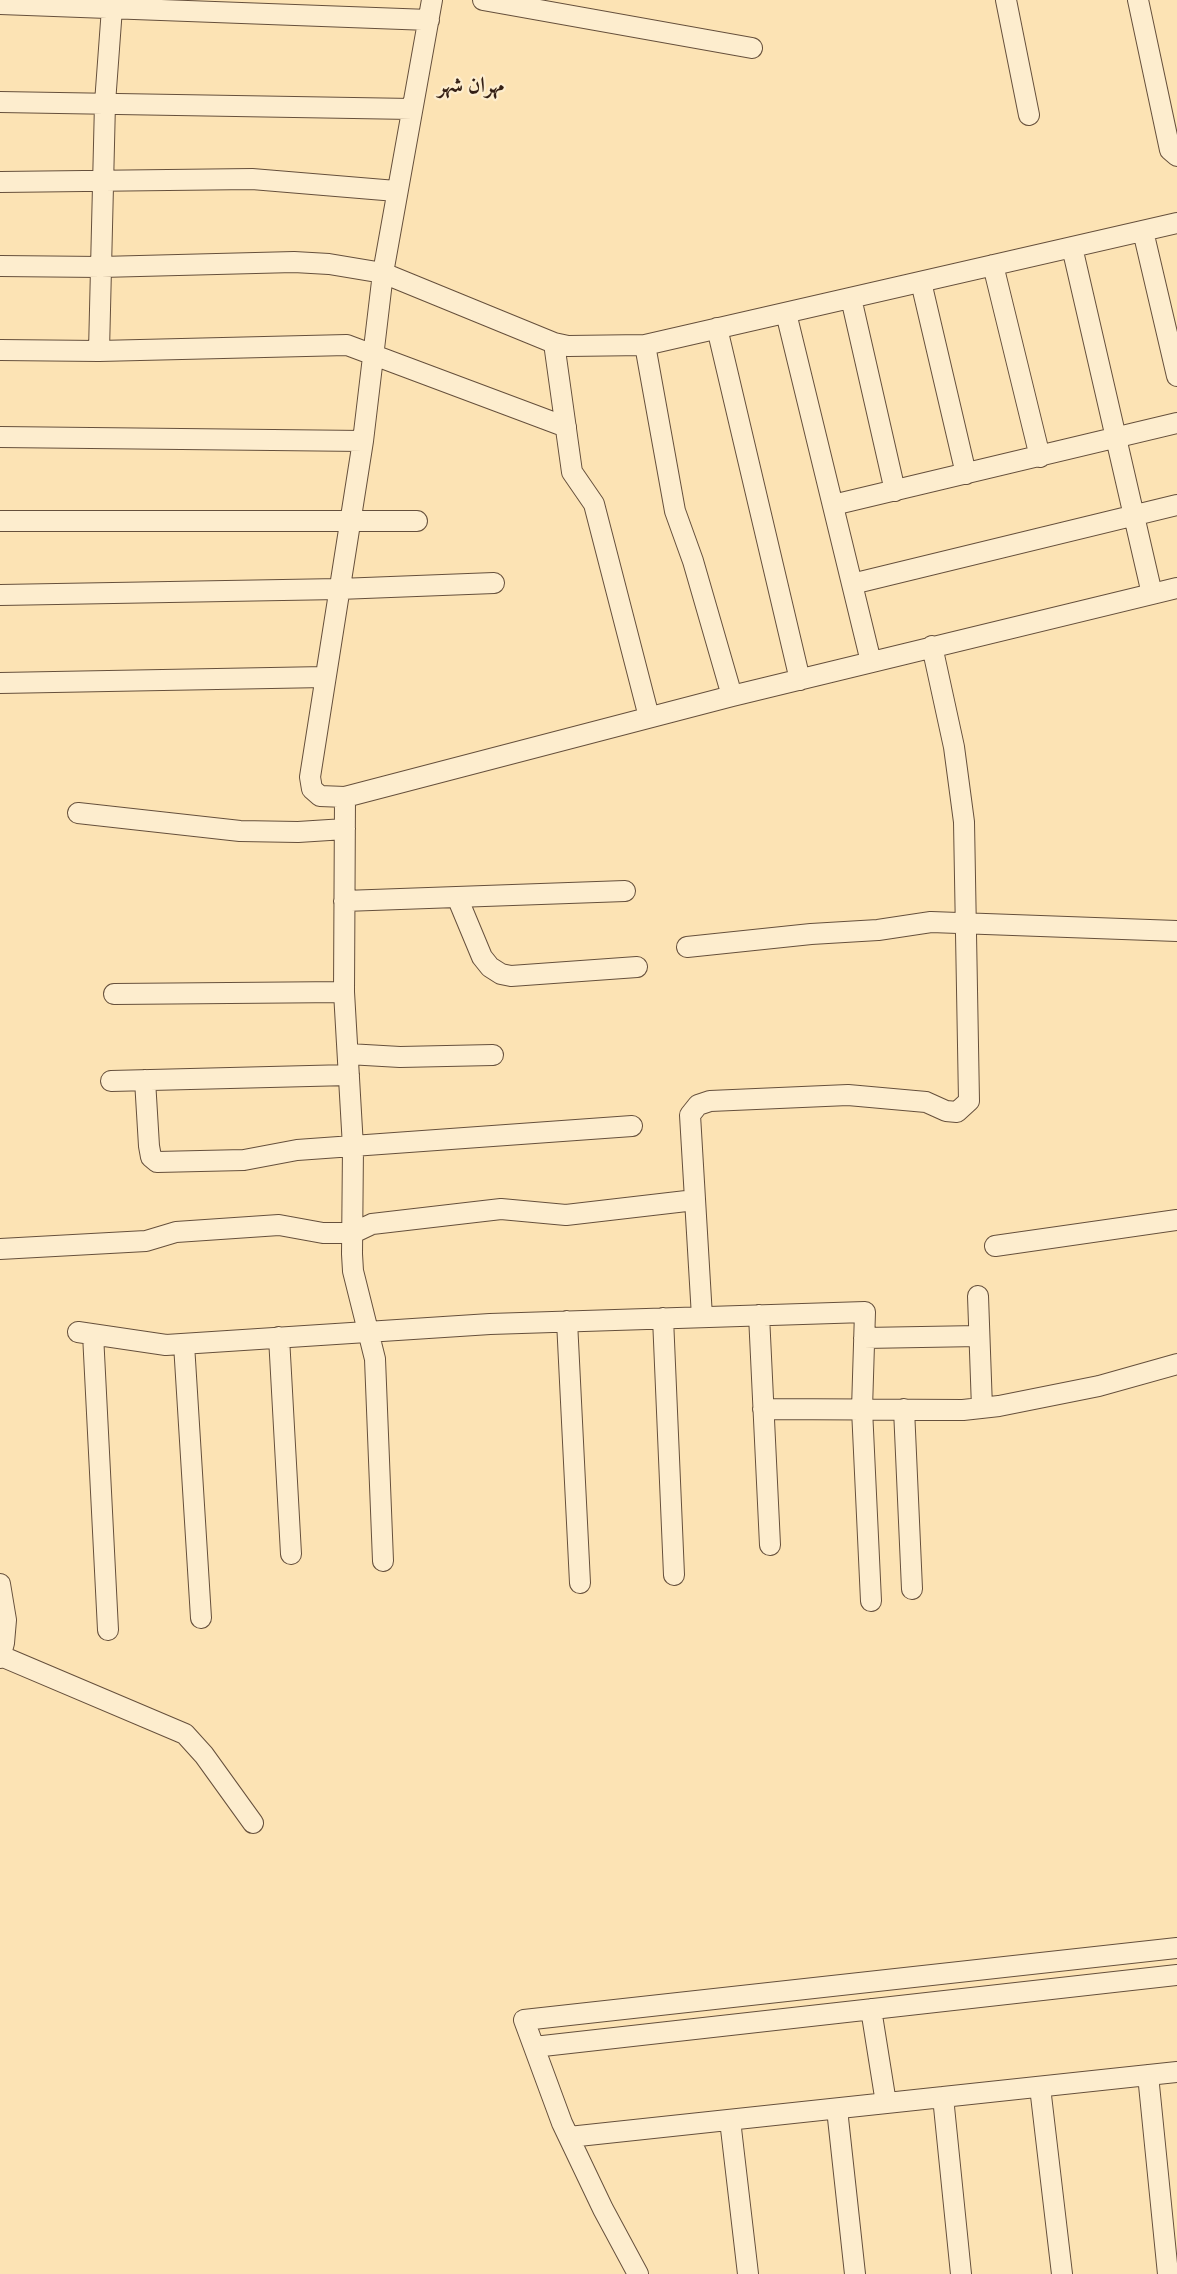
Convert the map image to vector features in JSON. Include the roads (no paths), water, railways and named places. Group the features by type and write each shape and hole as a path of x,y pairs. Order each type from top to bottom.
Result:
{"street":[{"path":"432,0 396,191 383,273 363,441 310,777 312,789 320,796 345,796 732,696 1177,588"},
{"path":"483,0 752,48"},
{"path":"1006,0 1029,115"},
{"path":"1138,0 1170,150 1177,156"},
{"path":"0,4 429,20"},
{"path":"99,351 105,103 112,8"},
{"path":"0,102 412,109"},
{"path":"0,182 104,183 252,179 396,191"},
{"path":"0,266 101,267 294,262 329,264 383,273 554,343 568,346 645,345 1177,223"},
{"path":"1143,231 1177,376"},
{"path":"1072,247 1152,594"},
{"path":"993,265 1040,457"},
{"path":"921,282 966,474"},
{"path":"851,298 895,491"},
{"path":"786,313 871,662"},
{"path":"716,328 800,680"},
{"path":"554,343 572,472 594,504 650,717"},
{"path":"0,350 99,351 347,345 566,427"},
{"path":"645,345 675,511 693,561 732,696"},
{"path":"833,506 1177,423"},
{"path":"0,437 363,441"},
{"path":"852,584 1177,505"},
{"path":"0,521 417,521"},
{"path":"0,595 339,589 494,583"},
{"path":"702,1317 690,1115 698,1104 710,1101 848,1095 926,1102 957,1112 965,1107 969,1101 964,822 954,747 932,646"},
{"path":"0,683 326,678"},
{"path":"345,796 344,992 353,1147 353,1272 375,1359 383,1561"},
{"path":"78,813 240,830 298,832 345,829"},
{"path":"344,901 626,891"},
{"path":"457,897 482,957 490,967 501,974 511,976 637,967"},
{"path":"687,947 811,934 878,930 930,922 1177,931"},
{"path":"114,994 344,992"},
{"path":"348,1054 400,1057 493,1055"},
{"path":"111,1081 349,1075"},
{"path":"145,1080 149,1146 151,1157 157,1162 244,1160 297,1150 632,1126"},
{"path":"0,1249 146,1241 176,1232 279,1225 323,1234 353,1233 372,1224 501,1209 566,1215 695,1200"},
{"path":"995,1246 1177,1220"},
{"path":"978,1296 982,1408"},
{"path":"108,1630 85,1333 166,1345 568,1321 865,1312 862,1409 872,1601"},
{"path":"759,1315 770,1545"},
{"path":"663,1318 674,1575"},
{"path":"568,1321 580,1583"},
{"path":"864,1338 979,1336"},
{"path":"279,1338 291,1554"},
{"path":"184,1344 201,1618"},
{"path":"763,1409 982,1408 1099,1386 1177,1364"},
{"path":"904,1409 912,1589"},
{"path":"0,1584 6,1620 0,1657 185,1734 204,1755 253,1823"},
{"path":"638,2274 603,2209 569,2137 524,2020 1177,1948"},
{"path":"1118,1955 1122,1981"},
{"path":"534,2047 1177,1975"},
{"path":"841,1985 846,2012"},
{"path":"871,2009 886,2103"},
{"path":"569,2137 1177,2072"},
{"path":"1148,2075 1168,2274"},
{"path":"1040,2087 1062,2274"},
{"path":"943,2097 961,2274"},
{"path":"837,2108 855,2274"},
{"path":"730,2120 748,2274"}],"district":[{"name":"مہران شہر","path":"471,87"}]}
